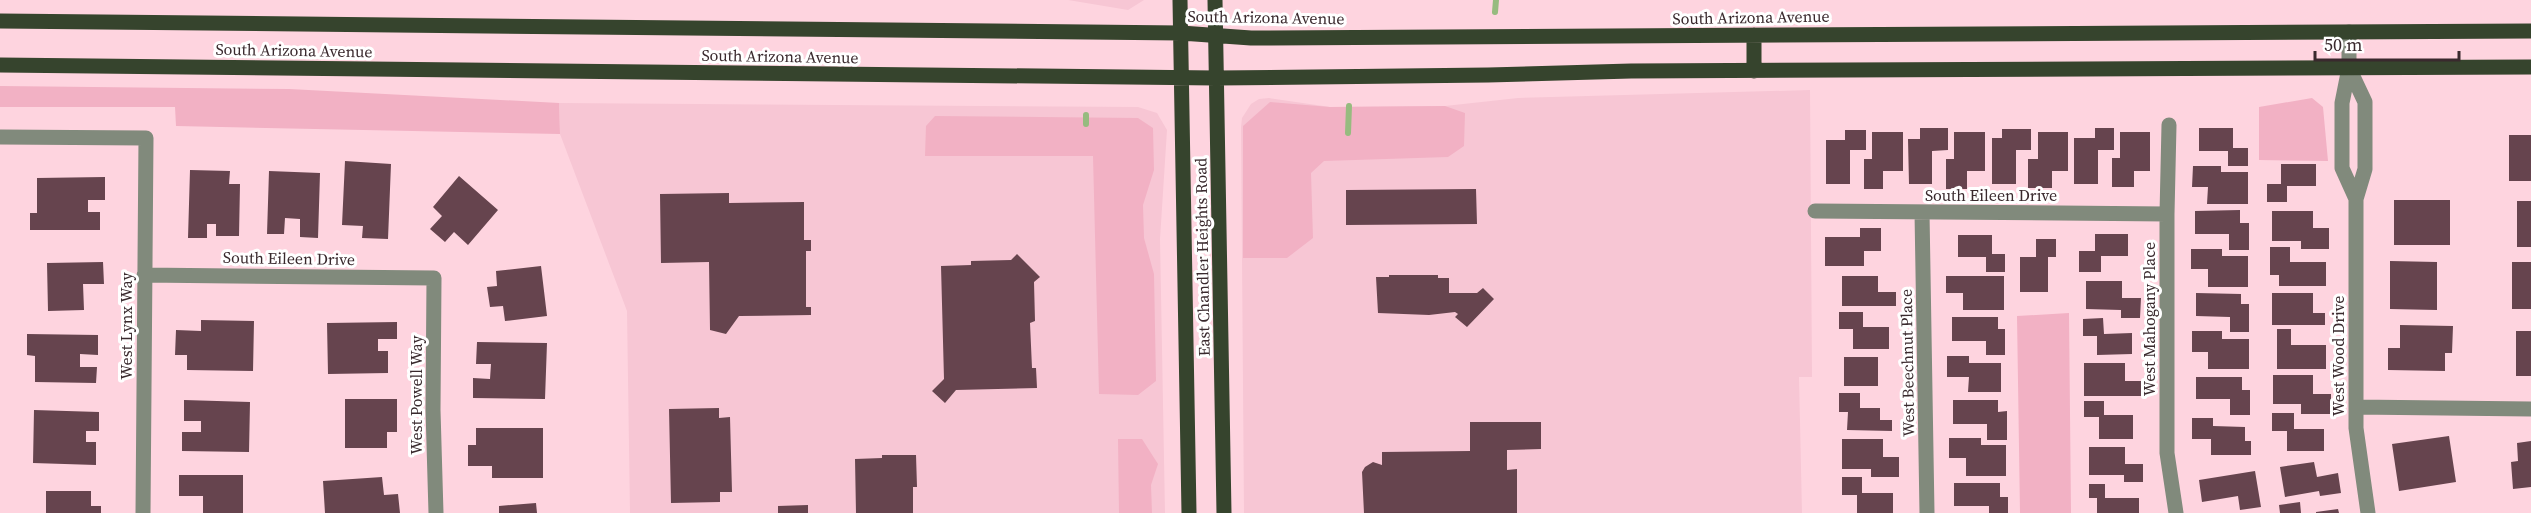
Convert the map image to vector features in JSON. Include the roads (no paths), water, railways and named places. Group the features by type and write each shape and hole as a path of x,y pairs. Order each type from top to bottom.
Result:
{"main road":[{"name":"East Chandler Heights Road","path":"1180,0 1189,513"},
{"name":"East Chandler Heights Road","path":"1215,0 1224,513"},
{"name":"South Arizona Avenue","path":"0,21 1181,33 1215,37 2531,31"},
{"path":"1754,35 1754,71"},
{"name":"South Arizona Avenue","path":"0,65 1216,78 1754,71 2531,67"}],"street":[{"name":"West Wood Drive","path":"2349,32 2349,68 2342,103 2342,168 2356,199"},
{"name":"West Wood Drive","path":"2349,68 2365,102 2365,169 2356,199 2356,407 2358,450 2368,513"},
{"name":"West Mahogany Place","path":"2169,125 2167,453 2176,513"},
{"name":"West Lynx Way","path":"0,137 146,138 143,513"},
{"name":"South Eileen Drive","path":"1815,212 2167,214"},
{"name":"West Beechnut Place","path":"1922,212 1927,513"},
{"name":"South Eileen Drive","path":"144,275 434,278"},
{"name":"West Powell Way","path":"434,278 433,410 436,513"},
{"path":"2356,407 2531,409"}],"waterway":[{"path":"1495,12 1496,0"},
{"path":"1348,133 1349,106"},
{"path":"1086,115 1086,124"}]}
